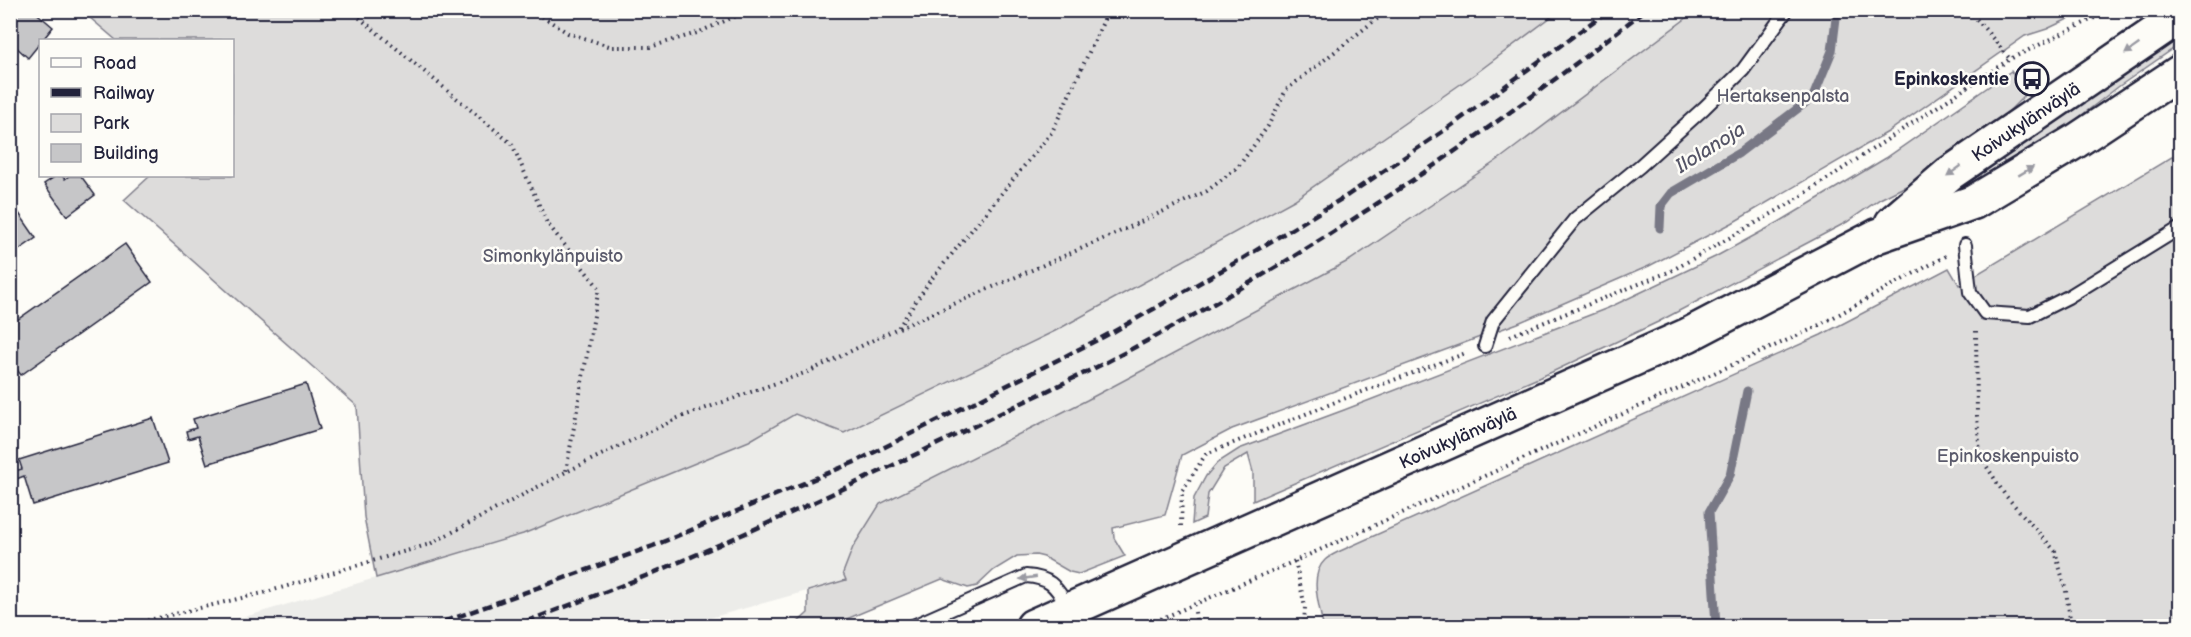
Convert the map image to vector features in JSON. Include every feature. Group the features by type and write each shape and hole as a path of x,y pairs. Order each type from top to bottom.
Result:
{"main road":[{"name":"Koivukylänväylä","path":"1877,236 1949,174 2181,16"},
{"name":"Koivukylänväylä","path":"1032,627 1688,334 1877,236 1974,202 2076,141 2181,72"}],"lane":[{"path":"1485,346 1493,321 1575,219 1640,166 1743,70 1787,10"},
{"path":"1965,245 1970,292 1985,313 2030,316 2068,297 2181,228"},
{"path":"913,627 1026,576 1041,577 1055,586 1070,610"}],"path":[{"path":"350,10 512,144 547,223 599,288 566,472"},
{"path":"532,10 568,33 612,46 650,47 697,33 750,10"},
{"path":"898,328 929,282 1052,132 1104,20 1105,10"},
{"path":"124,627 267,592 430,544 566,472 678,418 810,371 898,328 1207,191 1238,167 1268,126 1286,90 1391,10"},
{"path":"1970,10 2010,59"},
{"path":"1180,532 1182,491 1206,454 1671,271 1789,204 2010,59 2111,10"},
{"path":"1144,627 1810,330 1965,245"},
{"path":"1974,298 1980,456 2005,495 2055,551 2066,591 2071,627"},
{"path":"1295,561 1305,607 1304,627"},
{"path":"1195,612 1197,627"}],"shaded area":[{"path":"1467,11 1755,11 897,566 681,626 196,626 248,616 523,534 749,441"}],"green space":[{"name":"Simonkylänpuisto","path":"82,11 1559,11 1475,74 1294,200 1055,331 844,433 795,414 749,441 523,534 376,578 364,517 357,406 124,200 149,177 234,177 234,39 115,39"},
{"name":"Hertaksenpalsta","path":"1696,11 2085,11 2047,29 2025,36 1888,132 1732,223 1649,266 1518,323 1232,429 1182,455 1165,515 1113,528 1114,538 1125,556 1079,574 1070,572 1044,557 1017,556 994,570 977,586 968,588 942,579 830,626 797,626 797,623 808,613 808,591 846,580 843,573 853,547 880,504 1087,400 1350,260 1502,157"},
{"path":"2180,33 2180,44 2118,87 2042,146 2008,167 2002,159"},
{"path":"2011,71 2026,94 1984,136 1920,179 1880,199 1847,222 1658,322 1552,372 1253,501 1253,472 1248,454 1224,468 1208,494 1205,518 1192,524 1194,498 1206,476 1217,463 1239,449 1608,308 1715,257 1886,158"},
{"name":"Epinkoskenpuisto","path":"2180,152 2180,626 1323,626 1316,592 1317,574 1325,560 1333,555 1821,335 1949,268 1959,285"}],"building":[{"path":"10,10 33,10 53,27 43,39 39,39 39,44 28,58 14,45 10,49"},
{"path":"2033,62 2037,68 2021,78 2017,72"},
{"path":"54,177 65,179 82,177 95,195 67,216 44,184"},
{"path":"16,209 36,238 10,256 10,213"},
{"path":"125,244 152,282 21,375 10,361 10,325"},
{"path":"306,384 320,429 207,464 198,436 188,439 186,431 196,428 193,419"},
{"path":"153,418 168,463 33,505 24,476 14,480 11,472 22,469 19,460"}],"waterway":[{"name":"Ilolanoja","path":"1660,228 1661,206 1671,193 1739,153 1813,97 1832,51 1837,10"},
{"name":"Ilolanoja","path":"1716,626 1709,512 1730,475 1747,391"}],"railway":[{"path":"432,626 653,546 857,461 1113,332 1348,195 1448,128 1609,10"},
{"path":"514,626 646,576 792,512 1094,368 1193,316 1327,236 1457,150 1645,10"}],"place":[{"name":"Epinkoskentie","path":"2032,79"}]}
